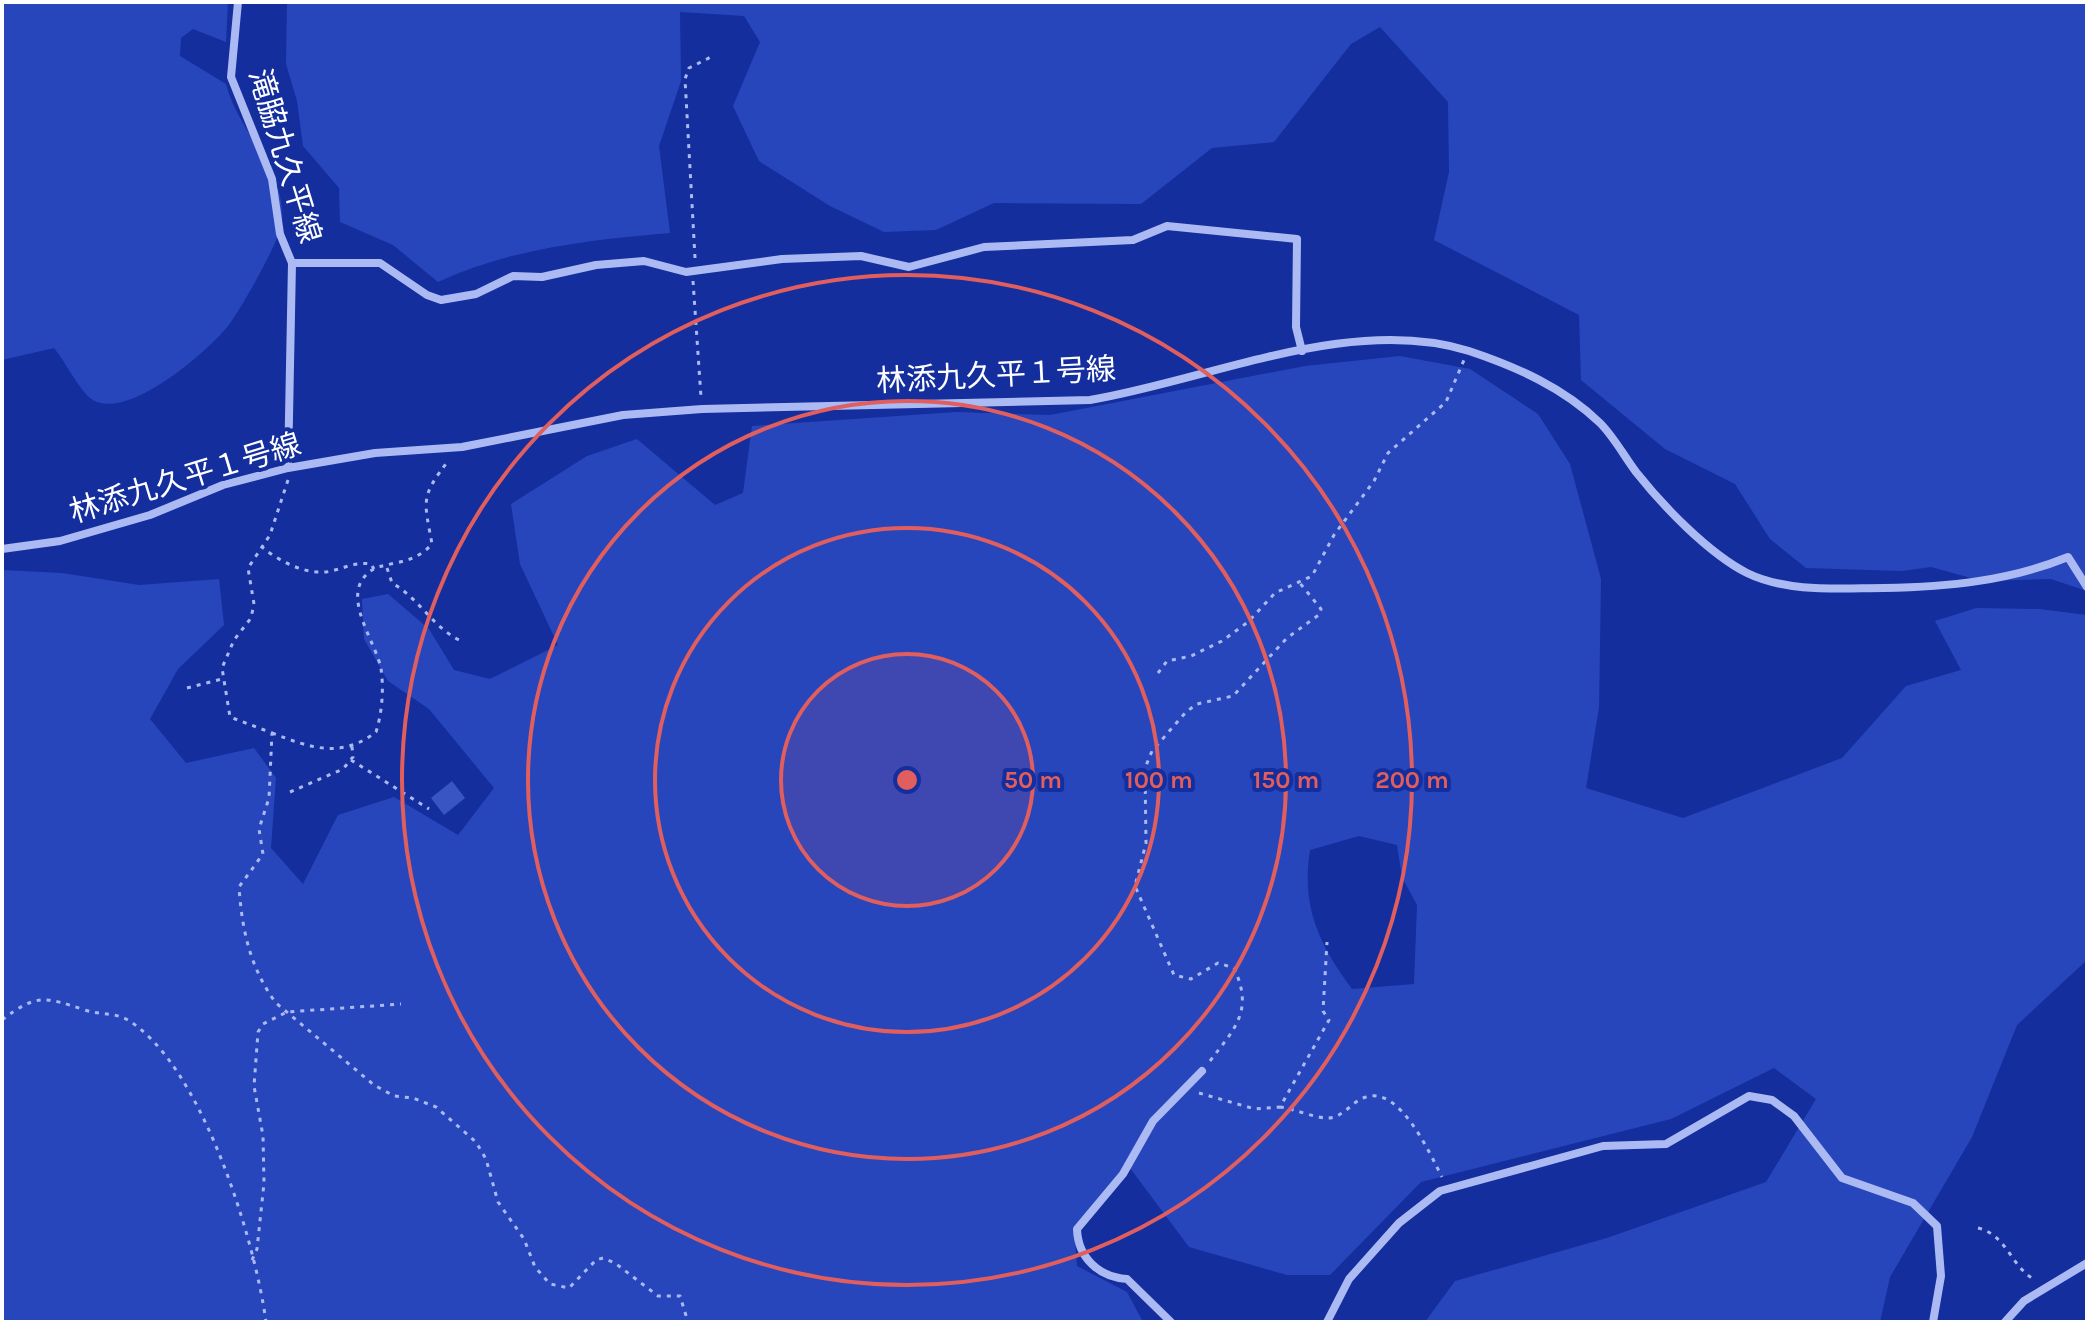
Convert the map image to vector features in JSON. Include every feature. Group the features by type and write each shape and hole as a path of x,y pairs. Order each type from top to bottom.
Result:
{"street":[{"name":"滝脇九久平線","path":"238,2 231,77 272,179 280,234 292,263 288,468"},
{"path":"292,263 380,263 427,295 441,300 476,294 513,276 542,277 596,265 644,261 686,272 782,259 861,256 909,267 984,247 1133,240 1167,226 1297,239 1296,327 1302,351"},
{"name":"林添九久平１号線","path":"2,549 60,541 150,515 223,485 288,468 375,453 455,447 623,415 702,409 1090,400 1138,392 1302,351 1385,337 1468,351 1542,380 1578,403 1603,426 1665,507 1739,568 1758,577 1811,587 1925,587 1997,578 2068,557 2087,587"},
{"path":"1171,1322 1127,1279 1113,1278 1092,1265 1078,1243 1077,1229 1123,1174 1153,1121 1202,1071"},
{"path":"1327,1322 1349,1279 1399,1223 1448,1187 1603,1146 1666,1144 1739,1098 1761,1096 1794,1116 1842,1178 1913,1203 1937,1226 1941,1276 1933,1322"},
{"path":"2005,1322 2024,1301 2087,1263"}],"path":[{"path":"702,409 693,282 696,270 685,79 689,68 715,55"},
{"path":"1158,673 1167,661 1191,656 1237,632 1275,593 1318,569 1326,548 1374,481 1388,453 1446,402 1468,351"},
{"path":"288,468 289,478 270,535 248,568 254,604 251,618 224,659 230,717 272,733 334,750 352,747 376,732 380,719 381,667 361,622 359,602 363,576 415,559 432,544 425,515 427,488 452,457 455,447"},
{"path":"261,546 298,570 325,572 364,563 371,564 374,570"},
{"path":"386,567 392,583 411,594 438,626 461,641"},
{"path":"1202,1071 1240,1023 1244,991 1234,968 1218,963 1191,979 1174,975 1135,886 1146,843 1145,768 1152,751 1186,712 1197,704 1233,696 1287,638 1320,614 1321,609 1299,582"},
{"path":"187,688 224,678"},
{"path":"272,733 269,798 259,829 263,854 239,887 241,917 249,954 263,986 287,1012 374,1085 394,1096 413,1098 436,1107 476,1142 486,1159 498,1202 524,1239 535,1267 550,1284 569,1288 596,1260 603,1258 615,1263 658,1296 680,1296 688,1322"},
{"path":"290,792 335,774 351,760 352,747"},
{"path":"351,760 429,809"},
{"path":"1280,1107 1329,1020 1323,1011 1327,942"},
{"path":"2,1020 34,999 46,997 124,1018 175,1064 199,1109 234,1198 266,1322"},
{"path":"252,1260 257,1249 264,1183 263,1136 254,1086 258,1032 263,1024 287,1012 401,1004"},
{"path":"1183,1088 1255,1109 1280,1107 1325,1119 1335,1118 1365,1097 1378,1096 1408,1116 1448,1187"},
{"path":"1978,1228 2000,1238 2026,1275 2052,1284"}],"shaded area":[{"path":"2,2 228,2 226,42 193,29 181,38 180,56 226,84 232,102 277,186 282,204 280,232 241,306 218,337 164,382 123,402 105,404 90,398 54,348 2,360"},
{"path":"287,2 2087,2 2087,591 2051,579 1982,581 1931,567 1902,571 1806,568 1770,539 1735,484 1665,449 1581,380 1579,315 1434,240 1449,172 1448,102 1380,27 1351,44 1274,142 1212,148 1141,204 994,203 936,230 884,232 830,206 759,161 733,106 760,42 744,16 680,12 681,81 659,146 670,233 523,253 438,282 393,245 340,222 339,188 303,146 297,101 286,64"},
{"path":"1400,356 1470,369 1538,414 1570,464 1601,579 1599,707 1586,788 1683,818 1842,758 1906,686 1961,670 1935,621 1976,608 2039,609 2087,615 2087,960 2017,1025 1972,1137 1890,1277 1880,1322 1425,1322 1455,1281 1607,1238 1766,1182 1816,1099 1774,1068 1671,1119 1421,1182 1330,1275 1287,1275 1189,1247 1130,1168 1074,1227 1077,1266 1127,1292 1143,1322 2,1322 2,570 62,573 139,585 219,579 224,625 178,669 150,719 186,763 254,748 276,778 271,848 303,884 338,815 394,797 458,835 494,788 429,709 388,681 364,639 362,599 388,594 429,629 454,670 490,679 558,645 520,564 511,504 587,456 637,439 715,505 743,493 752,426 956,412 1050,415 1305,366","holes":["1359,836 1397,845 1402,877 1417,905 1414,984 1352,989 1330,956 1315,924 1308,889 1310,850"]}],"building":[{"path":"452,781 465,798 444,815 431,798"}]}
